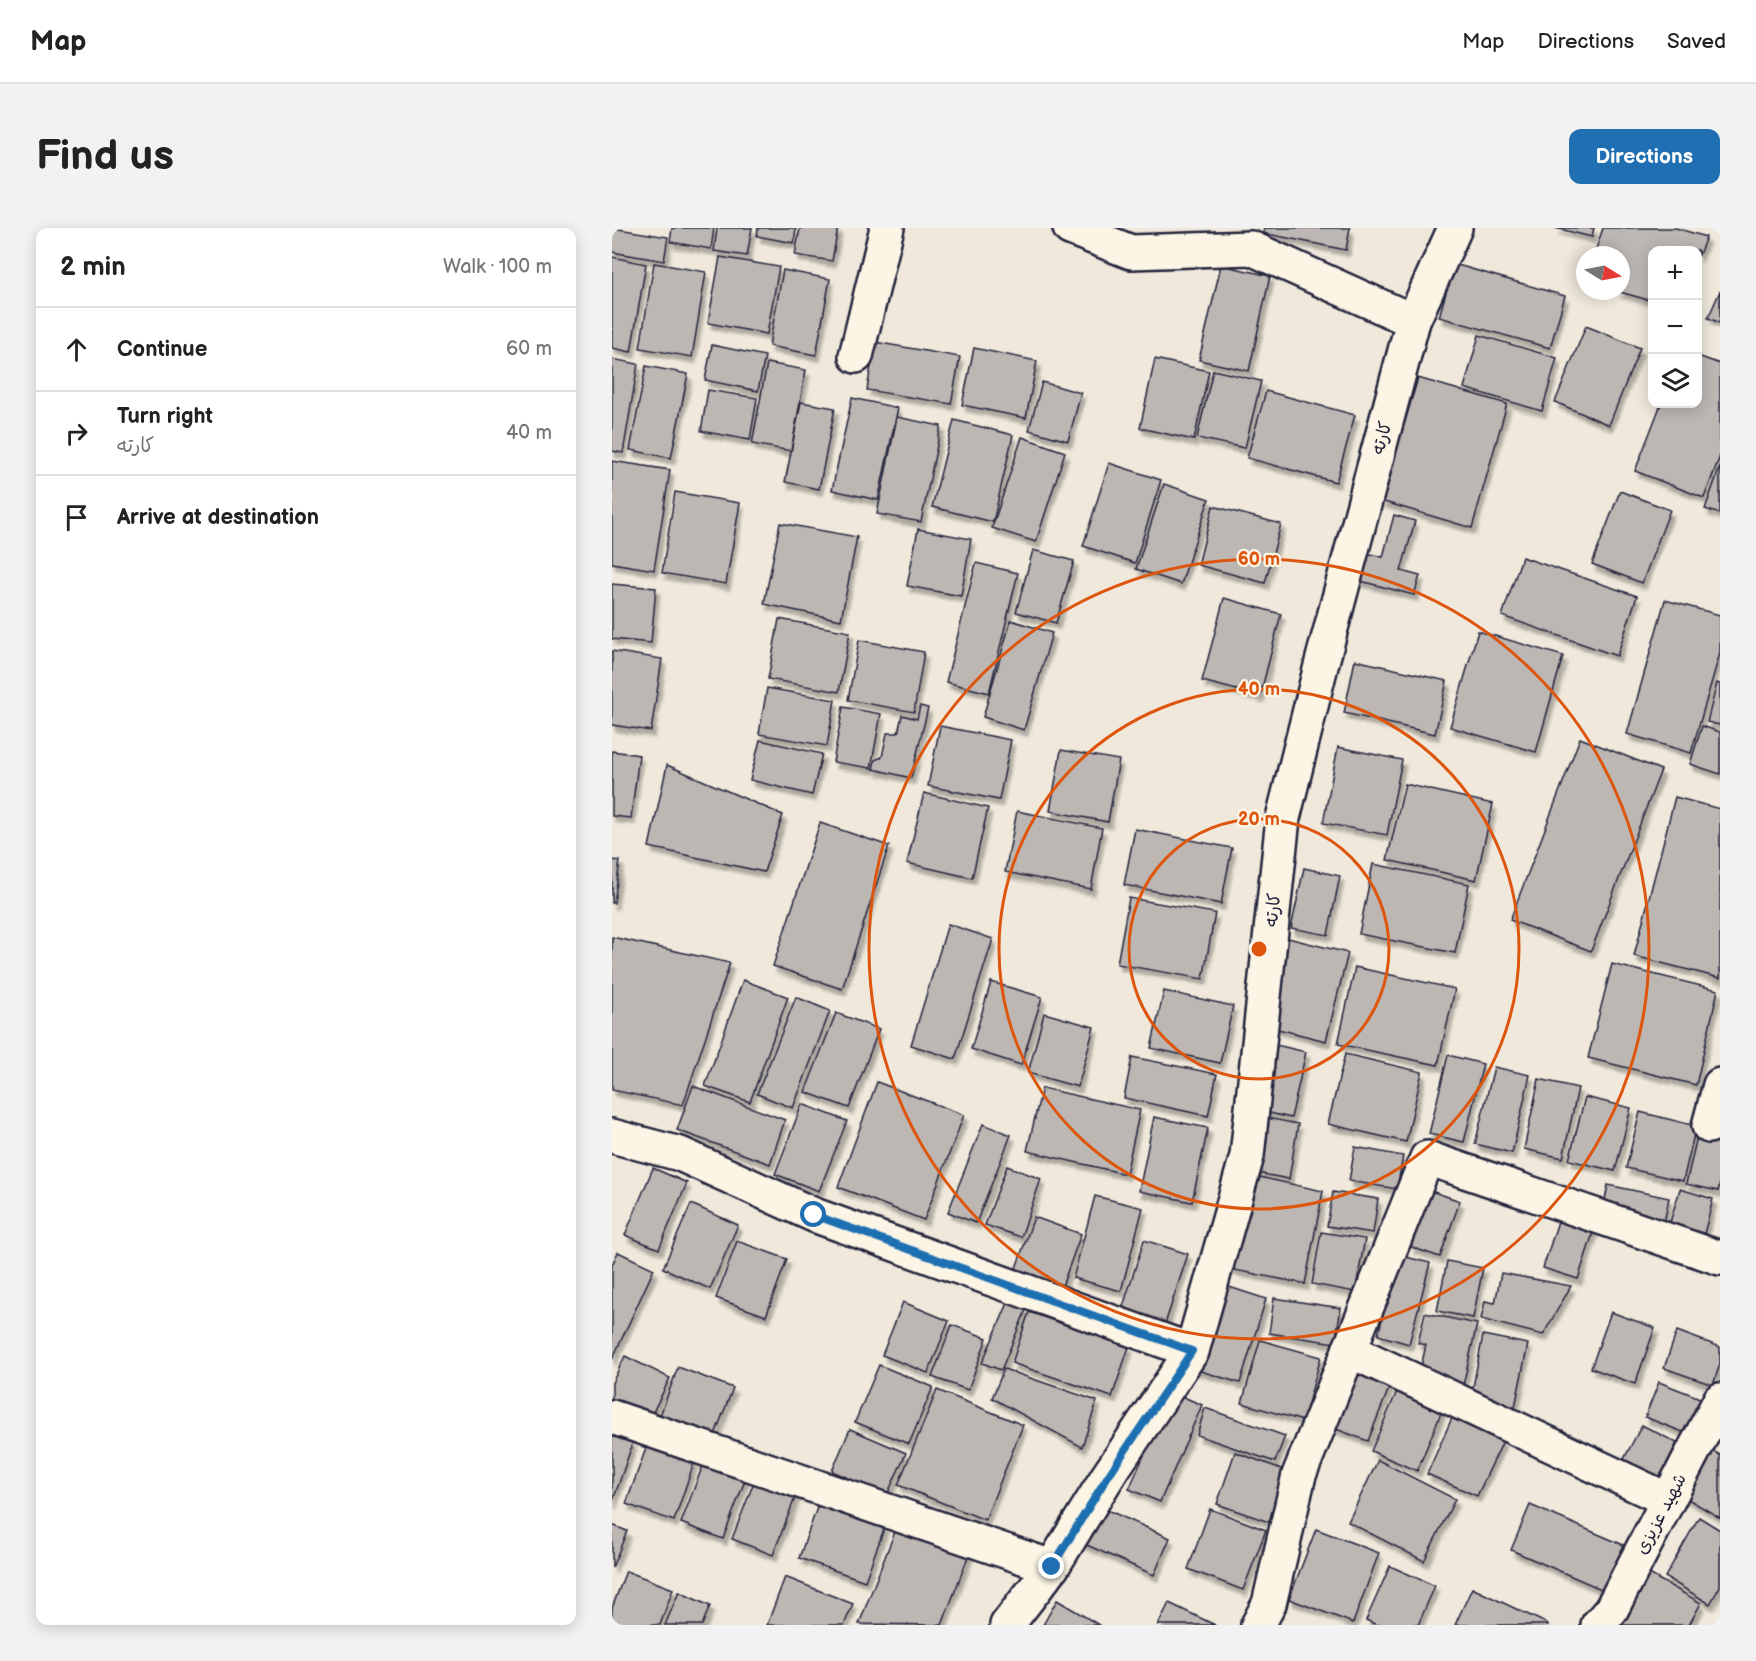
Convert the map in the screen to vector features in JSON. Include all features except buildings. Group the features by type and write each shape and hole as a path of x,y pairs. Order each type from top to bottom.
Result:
{"street":[{"path":"856,356 887,228"},
{"path":"1070,228 1131,252 1251,248 1413,321"},
{"name":"کارته","path":"1007,1625 1052,1567 1108,1476 1192,1351 1247,1156 1283,818 1413,321 1455,228"},
{"path":"1709,1126 1720,1085"},
{"path":"612,1136 680,1154 814,1215 1192,1351"},
{"path":"1258,1625 1269,1604 1299,1475 1426,1158 1720,1258"},
{"path":"1349,1350 1668,1500"},
{"name":"شهید عزیزی","path":"1598,1625 1611,1610 1720,1400"},
{"path":"612,1417 1052,1567"}],"route":[{"path":"814,1215 1192,1351 1108,1476 1052,1567"}]}
